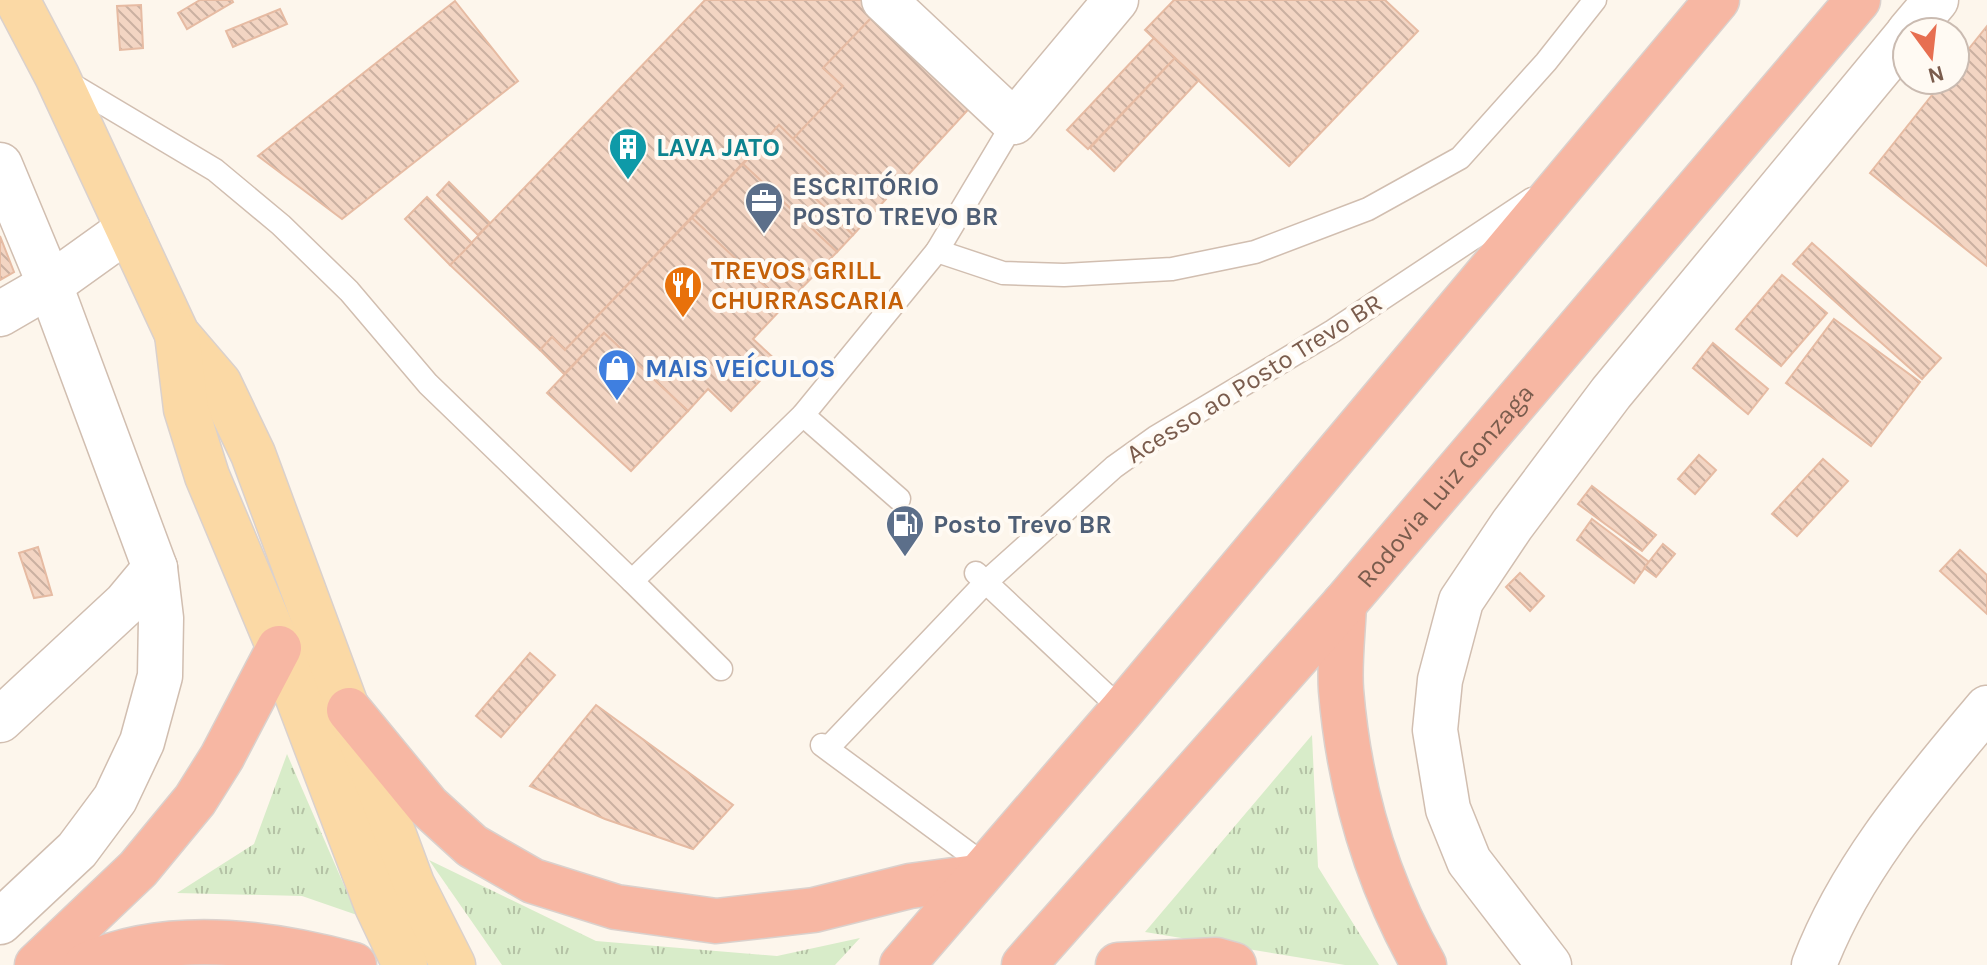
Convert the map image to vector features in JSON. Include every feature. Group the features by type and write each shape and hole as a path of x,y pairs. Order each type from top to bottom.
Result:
{"highway":[{"name":"Rodovia Luiz Gonzaga","path":"1024,965 1344,604 1858,0"},
{"path":"902,965 1122,710 1707,4"},
{"path":"1344,604 1341,687 1351,770 1370,844 1402,926 1424,965"},
{"path":"37,965 138,869 195,800 222,757 279,648"},
{"path":"349,710 428,806 472,846 533,881 616,907 716,921 814,910 981,871"},
{"path":"86,965 151,946 191,943 265,945 354,965"},
{"path":"1118,965 1216,960 1234,965"}],"main road":[{"path":"17,0 57,76 177,334 219,383 253,454 412,884 453,965"},
{"path":"177,334 186,409 207,476 279,648 377,906 405,965"}],"street":[{"path":"884,0 1014,122 1116,0"},
{"path":"1923,16 1936,0"},
{"path":"1549,965 1469,861 1448,809 1435,730 1440,680 1461,601 1512,525 1611,393 1891,55"},
{"path":"0,165 50,285 155,568 161,618 160,676 142,742 115,799 77,850 0,922"},
{"path":"0,314 50,285 128,229"},
{"path":"0,720 125,604 155,568"},
{"path":"1814,965 1827,932 1869,858 1987,708"}],"lane":[{"path":"937,251 1003,273 1064,275 1172,269 1255,252 1368,209 1460,158 1546,62 1595,0"},
{"path":"57,76 215,170 281,225 349,291 428,384 721,669"},
{"path":"632,581 803,415 937,251 1014,122"},
{"name":"Acesso ao Posto Trevo BR","path":"981,871 825,747 981,577 1114,467 1156,437 1333,331 1570,173"},
{"path":"803,415 899,499"},
{"path":"981,577 1122,710"}],"green space":[{"path":"1312,735 1318,867 1379,965 1345,965 1145,932"},
{"path":"287,754 357,915 302,896 177,893 254,844"},
{"path":"429,860 596,941 777,956 860,938 835,965 502,965"}],"building":[{"path":"200,0 233,2 187,29 178,13"},
{"name":"LAVA JATO","path":"705,0 861,0 876,13 823,68 843,86 793,139 779,125 565,350 552,337 540,350 450,265"},
{"path":"1174,0 1385,0 1418,31 1289,166 1145,30"},
{"path":"455,1 518,81 342,219 258,156"},
{"path":"141,5 143,48 120,50 117,6"},
{"path":"280,9 287,24 233,47 226,31"},
{"path":"876,13 975,102 853,235 815,198 833,178 793,139 843,86 823,68"},
{"path":"1987,26 1987,266 1870,173 1931,96 1971,96 1971,46"},
{"path":"1154,38 1175,58 1088,149 1067,130"},
{"path":"1175,58 1199,80 1114,171 1090,148"},
{"path":"779,125 833,178 815,198 853,235 837,252 743,164"},
{"name":"ESCRITÓRIO POSTO TREVO BR","path":"743,164 837,252 785,305 692,218"},
{"path":"449,182 490,223 478,235 437,195"},
{"path":"427,197 472,243 450,265 405,219"},
{"name":"TREVOS GRILL CHURRASCARIA","path":"692,218 785,305 753,339 778,362 731,411 708,389 688,411 604,333 564,374 540,350 552,337 565,350"},
{"path":"0,236 14,272 0,280"},
{"path":"1812,243 1941,358 1922,379 1793,264"},
{"path":"1782,275 1827,313 1781,366 1736,329"},
{"path":"1834,319 1920,382 1871,446 1786,383"},
{"name":"MAIS VEÍCULOS","path":"604,333 688,411 631,471 547,393"},
{"path":"1713,343 1768,389 1748,414 1693,368"},
{"path":"1699,455 1716,470 1695,494 1678,479"},
{"path":"1823,459 1848,481 1797,536 1772,514"},
{"path":"1592,486 1656,535 1642,551 1578,504"},
{"path":"1592,519 1649,562 1634,583 1577,540"},
{"path":"1663,544 1675,554 1656,577 1644,568"},
{"path":"38,547 52,595 34,598 19,553"},
{"path":"1960,550 1987,575 1987,614 1940,571"},
{"path":"1520,573 1544,596 1530,611 1506,587"},
{"path":"530,653 555,675 501,737 476,716"},
{"path":"596,705 733,805 693,849 605,819 530,786"}],"place":[{"name":"LAVA JATO","path":"628,181"},
{"name":"ESCRITÓRIO POSTO TREVO BR","path":"764,235"},
{"name":"TREVOS GRILL CHURRASCARIA","path":"683,319"},
{"name":"MAIS VEÍCULOS","path":"617,402"},
{"name":"Posto Trevo BR","path":"905,558"}]}
